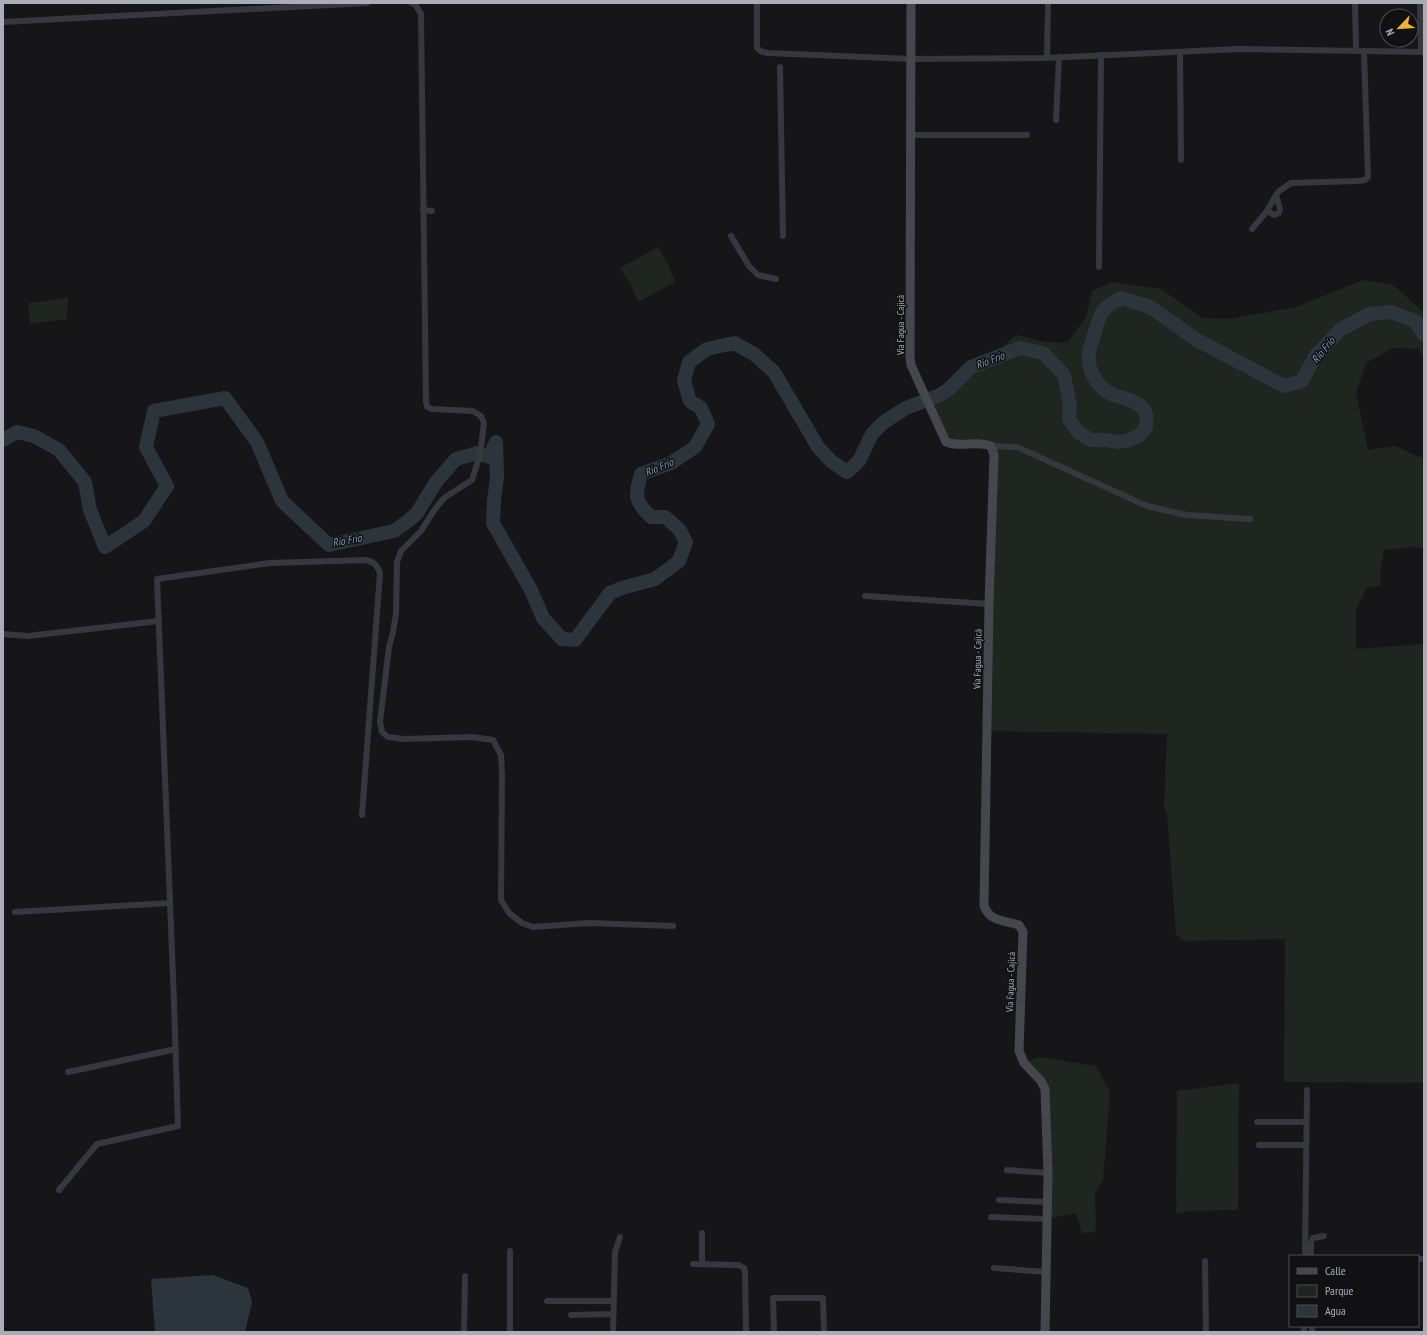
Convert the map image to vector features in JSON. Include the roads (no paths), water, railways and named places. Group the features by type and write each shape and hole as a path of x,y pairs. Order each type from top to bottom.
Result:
{"street":[{"path":"3,22 367,3"},
{"path":"411,3 415,4 421,14 427,407 432,409 473,411 481,416 484,423 478,461 472,480 444,498 435,508 421,531 402,551 397,562 396,614 389,648 380,722 382,732 388,737 404,739 472,736 493,740 501,754 501,900 509,913 522,923 533,927 589,923 673,926"},
{"path":"757,3 756,42 757,48 762,52 911,59 1047,58 1238,49 1423,52 1420,3"},
{"name":"Vía Fagua - Cajicá","path":"911,3 911,365 946,442 953,445 985,443 991,446 994,455 989,604 984,906 987,914 996,919 1019,925 1023,932 1019,1051 1024,1063 1041,1081 1045,1089 1048,1173 1045,1332"},
{"path":"1047,58 1048,3"},
{"path":"1354,3 1356,50"},
{"path":"1252,229 1267,211 1278,191 1291,183 1357,181 1365,180 1368,177 1364,51"},
{"path":"1180,52 1181,160"},
{"path":"1098,267 1101,55"},
{"path":"1056,120 1059,57"},
{"path":"780,68 783,236"},
{"path":"911,135 1027,135"},
{"path":"1267,211 1274,215 1279,213 1280,209 1276,195"},
{"path":"423,210 432,211"},
{"path":"731,236 749,266 758,275 776,279"},
{"path":"991,446 1024,450 1147,506 1186,515 1250,519"},
{"path":"59,1190 97,1144 178,1126 157,579 270,563 366,560 373,562 378,567 380,573 362,815"},
{"path":"865,596 989,604"},
{"path":"3,634 28,636 159,621"},
{"path":"14,912 170,903"},
{"path":"68,1072 176,1049"},
{"path":"1305,1255 1307,1090"},
{"path":"1257,1122 1306,1122"},
{"path":"1259,1145 1306,1145"},
{"path":"1007,1170 1048,1173"},
{"path":"998,1200 1047,1202"},
{"path":"991,1217 1047,1219"},
{"path":"702,1233 702,1264"},
{"path":"1311,1255 1311,1242 1313,1238 1324,1236"},
{"path":"613,1332 615,1252 620,1237"},
{"path":"510,1251 510,1332"},
{"path":"1205,1261 1206,1332"},
{"path":"692,1264 739,1265 744,1268 746,1272 746,1332"},
{"path":"994,1268 1046,1272"},
{"path":"464,1332 465,1276"},
{"path":"774,1332 773,1298 823,1298 824,1332"},
{"path":"547,1301 614,1302"},
{"path":"571,1315 613,1314"}],"water":[{"path":"213,1275 248,1288 252,1302 245,1332 155,1332 151,1279"}],"waterway":[{"name":"Río Frío","path":"3,440 17,432 34,436 59,450 85,482 90,510 105,547 144,521 167,486 146,447 154,411 225,398 257,442 282,501 329,545 394,531 417,513 436,482 456,459 478,453 489,457 496,442 497,477 493,523 531,590 543,618 562,639 575,640 610,593 622,588 655,579 679,561 686,542 679,529 665,517 651,517 641,507 637,498 637,493 641,474 671,463 695,447 708,424 701,408 690,401 684,381 689,362 707,349 734,343 754,354 774,372 818,447 831,461 847,472 859,461 872,434 884,422 906,408 940,395 949,389 971,367 1020,348 1043,353 1064,375 1070,405 1069,419 1078,432 1091,440 1107,440 1116,442 1126,441 1139,436 1146,427 1146,414 1144,410 1138,404 1116,396 1099,385 1092,373 1089,360 1090,348 1103,311 1110,304 1121,298 1150,307 1197,340 1284,386 1302,381 1316,355 1340,330 1369,314 1391,312 1415,321 1424,335"}]}
